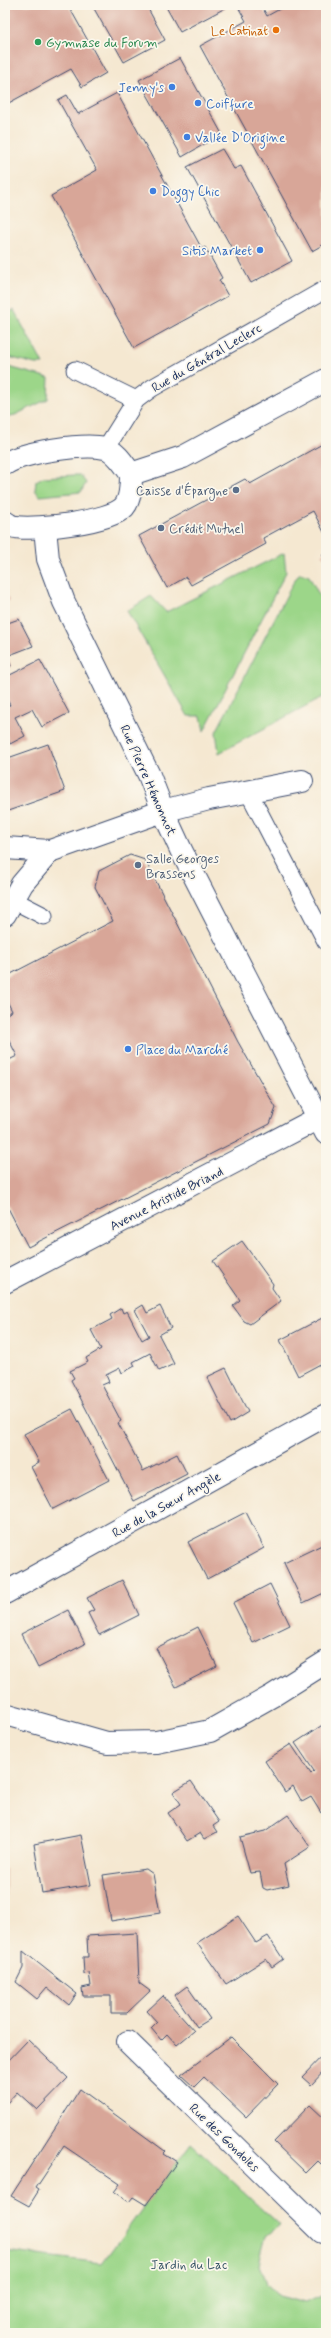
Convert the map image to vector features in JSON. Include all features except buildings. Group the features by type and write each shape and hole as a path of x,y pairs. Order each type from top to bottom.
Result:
{"street":[{"path":"131,474 183,457 326,380"},
{"path":"5,464 24,455 41,452 69,448 106,448 117,456 131,474 130,494 125,507 116,513 92,520 45,528 14,527 5,522"},
{"name":"Rue Pierre Hémonnot","path":"45,528 48,558 64,602 149,776 163,811 323,1121"},
{"path":"5,848 50,851 163,811 248,791 302,781"},
{"path":"9,907 22,884 50,851"},
{"name":"Avenue Aristide Briand","path":"5,1282 291,1134 323,1121"},
{"name":"Rue de la Sœur Angèle","path":"5,1593 326,1415"},
{"path":"5,1714 107,1743 156,1742 210,1731 272,1696 326,1662"},
{"name":"Rue des Gondoles","path":"128,2042 324,2230"}],"lane":[{"name":"Rue du Général Leclerc","path":"106,448 136,400 152,388 326,289"},
{"path":"76,370 136,400"},
{"path":"248,791 326,941"},
{"path":"9,907 44,916"}],"green space":[{"path":"14,310 43,364 35,364 5,356 5,314"},
{"path":"5,366 49,378 48,399 15,415 5,417"},
{"path":"80,475 86,483 81,492 40,496 35,490 36,481 43,477"},
{"path":"284,553 286,572 204,731 201,716 188,716 127,611 151,596 166,612"},
{"path":"300,573 309,576 326,608 326,695 219,753 216,732 294,581"},
{"name":"Jardin du Lac","path":"191,2143 280,2225 266,2236 262,2251 259,2265 266,2283 278,2296 305,2303 326,2294 326,2333 5,2333 5,2251 102,2263"}],"place":[{"name":"Le Catinat","path":"276,30"},
{"name":"Gymnase du Forum","path":"38,42"},
{"name":"Jenny's","path":"172,87"},
{"name":"Coiffure","path":"198,103"},
{"name":"Vallée D'Origine","path":"187,137"},
{"name":"Doggy Chic","path":"153,191"},
{"name":"Sitis Market","path":"260,250"},
{"name":"Caisse d'Épargne","path":"236,490"},
{"name":"Crédit Mutuel","path":"161,528"},
{"name":"Salle Georges Brassens","path":"138,865"},
{"name":"Place du Marché","path":"128,1049"}]}
